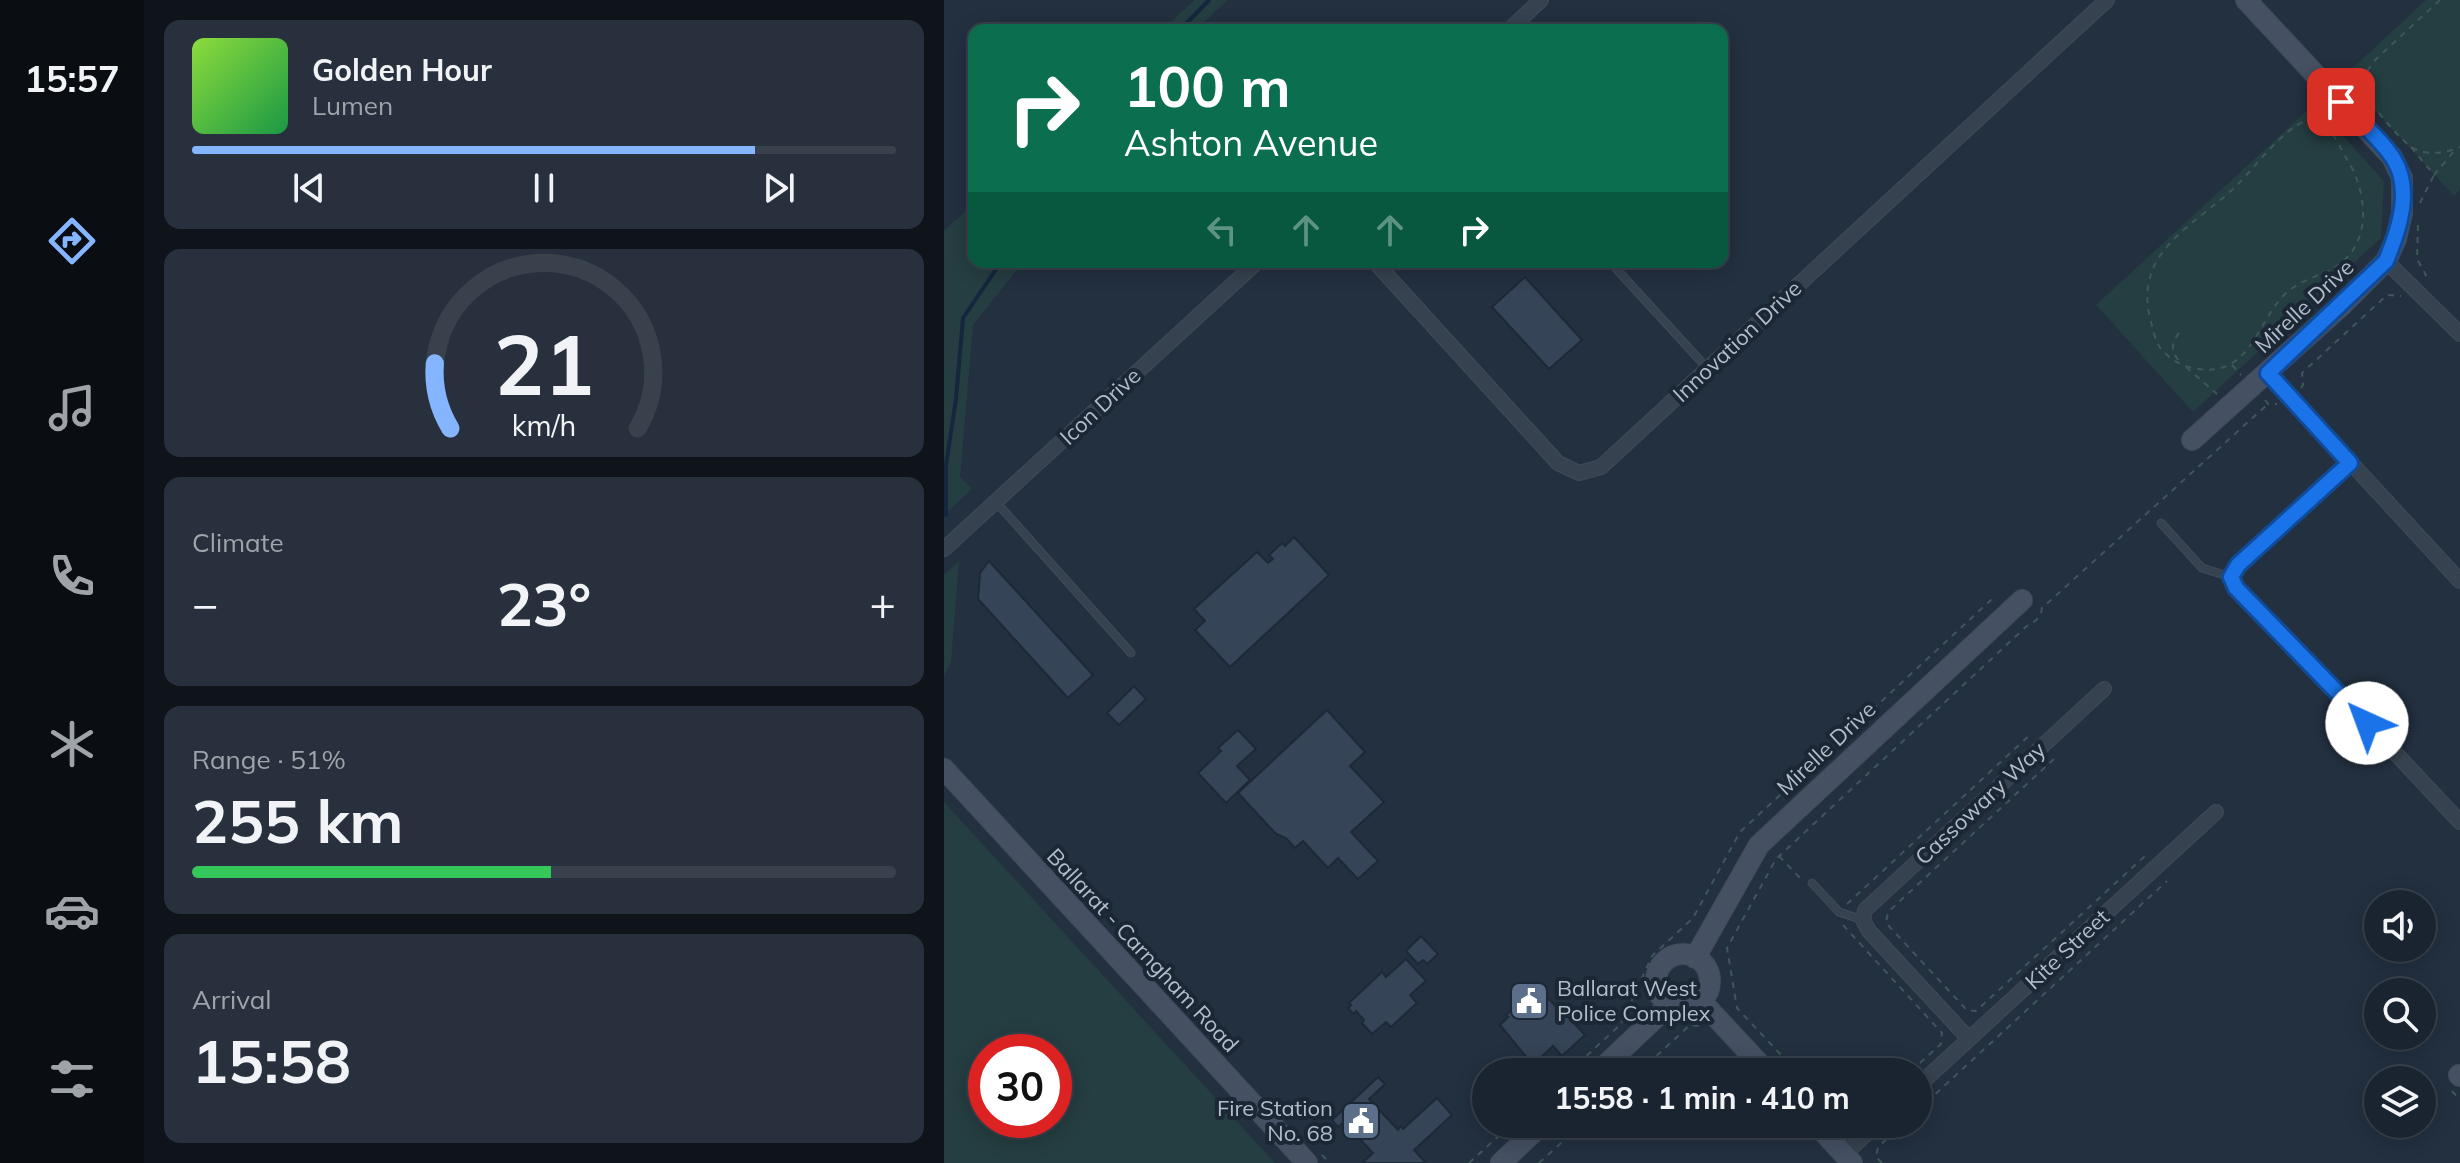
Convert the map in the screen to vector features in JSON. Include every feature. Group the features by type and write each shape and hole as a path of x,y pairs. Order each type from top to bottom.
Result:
{"street":[{"path":"1515,24 1541,0"},
{"name":"Innovation Drive","path":"1380,268 1558,463 1579,473 1601,467 2107,0"},
{"name":"Mirelle Drive","path":"2192,440 2386,261 2396,239 2402,213 2402,178 2392,157 2246,0"},
{"path":"2386,261 2460,334"},
{"name":"Icon Drive","path":"944,549 1250,268"},
{"path":"2268,373 2460,581"},
{"path":"2350,463 2238,565 2231,577 2236,588 2460,822"},
{"name":"Mirelle Drive","path":"1695,958 1759,845 2022,600"},
{"name":"Cassowary Way","path":"1863,920 1867,906 2104,689"},
{"name":"Ballarat - Carngham Road","path":"944,769 1307,1163"},
{"name":"Kite Street","path":"1932,1073 2216,812"},
{"path":"1863,920 1869,931 1969,1039"},
{"path":"1677,955 1695,958 1707,969 1710,977 1707,994 1701,1001 1686,1008 1669,1005 1657,991 1657,973 1661,965 1677,955"},
{"path":"1701,1001 1754,1058"},
{"path":"1613,1058 1669,1005"},
{"path":"1501,1163 1527,1138"},
{"path":"1829,1138 1848,1159 1865,1138"}],"lane":[{"path":"1615,268 1707,368"},
{"path":"996,502 1131,653"},
{"path":"2161,523 2202,568 2231,577"},
{"path":"1810,884 1839,912 1863,920"}],"path":[{"path":"2434,175 2356,87 2375,60 2440,0"},
{"path":"2306,119 2322,120 2358,182 2363,215 2361,234 2355,248 2343,261 2286,293 2274,306 2246,352 2235,361 2214,369 2184,365 2161,350 2147,308 2148,288 2158,258 2178,233 2234,188 2274,145 2306,119"},
{"path":"2411,147 2438,153 2458,148"},
{"path":"2419,204 2434,175 2458,148"},
{"path":"1784,1058 1737,1008 1727,948 1779,856 2034,622 2042,608 2268,404 2282,405 2303,385 2302,373 2371,309 2387,295 2401,296 2426,275 2417,259 2418,216"},
{"path":"2179,333 2172,346 2176,358 2220,397"},
{"path":"1926,1058 1941,1044 1942,1033 1835,916 2032,733"},
{"path":"2054,759 1888,912 1886,923 1966,1010 1976,1011 2145,856"},
{"path":"1779,856 1810,884"},
{"path":"1932,1097 2167,881"},
{"path":"1654,1058 1690,1025 1703,1026"},
{"path":"2457,1080 2460,1100"},
{"path":"1469,1163 1497,1138"},
{"path":"1539,1163 1567,1138"},
{"path":"1882,1163 1876,1157 1878,1147 1888,1138"}],"green space":[{"path":"1195,0 1228,0 1202,24 1169,24"},
{"path":"2426,0 2460,0 2460,190 2454,196 2344,76"},
{"path":"2314,104 2384,181 2381,238 2193,412 2096,305"},
{"path":"968,209 968,268 1018,268 973,325 960,477 972,489 944,515 944,231"},
{"path":"959,561 951,662 944,677 944,575"},
{"path":"944,802 1275,1163 944,1163"}],"building":[{"path":"1525,277 1582,340 1549,369 1492,307"},
{"path":"1294,537 1329,575 1230,667 1195,630 1205,621 1194,609 1257,552 1268,563 1273,559 1269,555"},
{"path":"989,561 1093,675 1068,698 978,599 980,573"},
{"path":"1134,686 1146,699 1119,725 1107,713"},
{"path":"1327,710 1365,752 1350,766 1384,802 1351,832 1378,861 1358,879 1338,858 1328,868 1303,841 1295,848 1286,838 1276,834 1238,793"},
{"path":"1238,730 1256,749 1237,766 1250,780 1226,803 1198,773"},
{"path":"1421,936 1438,954 1427,964 1423,960 1418,964 1406,951"},
{"path":"1406,959 1426,981 1410,995 1417,1003 1391,1027 1386,1022 1372,1034 1356,1011 1353,1014 1348,1008 1349,1003 1382,972 1386,977"},
{"path":"1532,991 1544,1003 1549,999 1585,1035 1562,1056 1553,1046 1540,1058 1527,1058 1500,1025 1508,1017 1506,1015"},
{"name":"Fire Station No. 68","path":"1378,1077 1385,1084 1369,1099 1398,1130 1437,1098 1452,1115 1414,1150 1426,1163 1362,1163 1373,1153 1344,1122 1338,1127 1332,1120"}],"waterway":[{"path":"1186,24 1209,0"},
{"path":"946,515 946,465 963,318 997,268"}],"place":[{"name":"Ballarat West Police Complex","path":"1529,1001"},
{"name":"Fire Station No. 68","path":"1361,1121"}],"route":[{"path":"2341,102 2392,157 2402,178 2402,213 2396,239 2386,261 2268,373 2350,463 2238,565 2231,577 2236,588 2367,723"}]}
